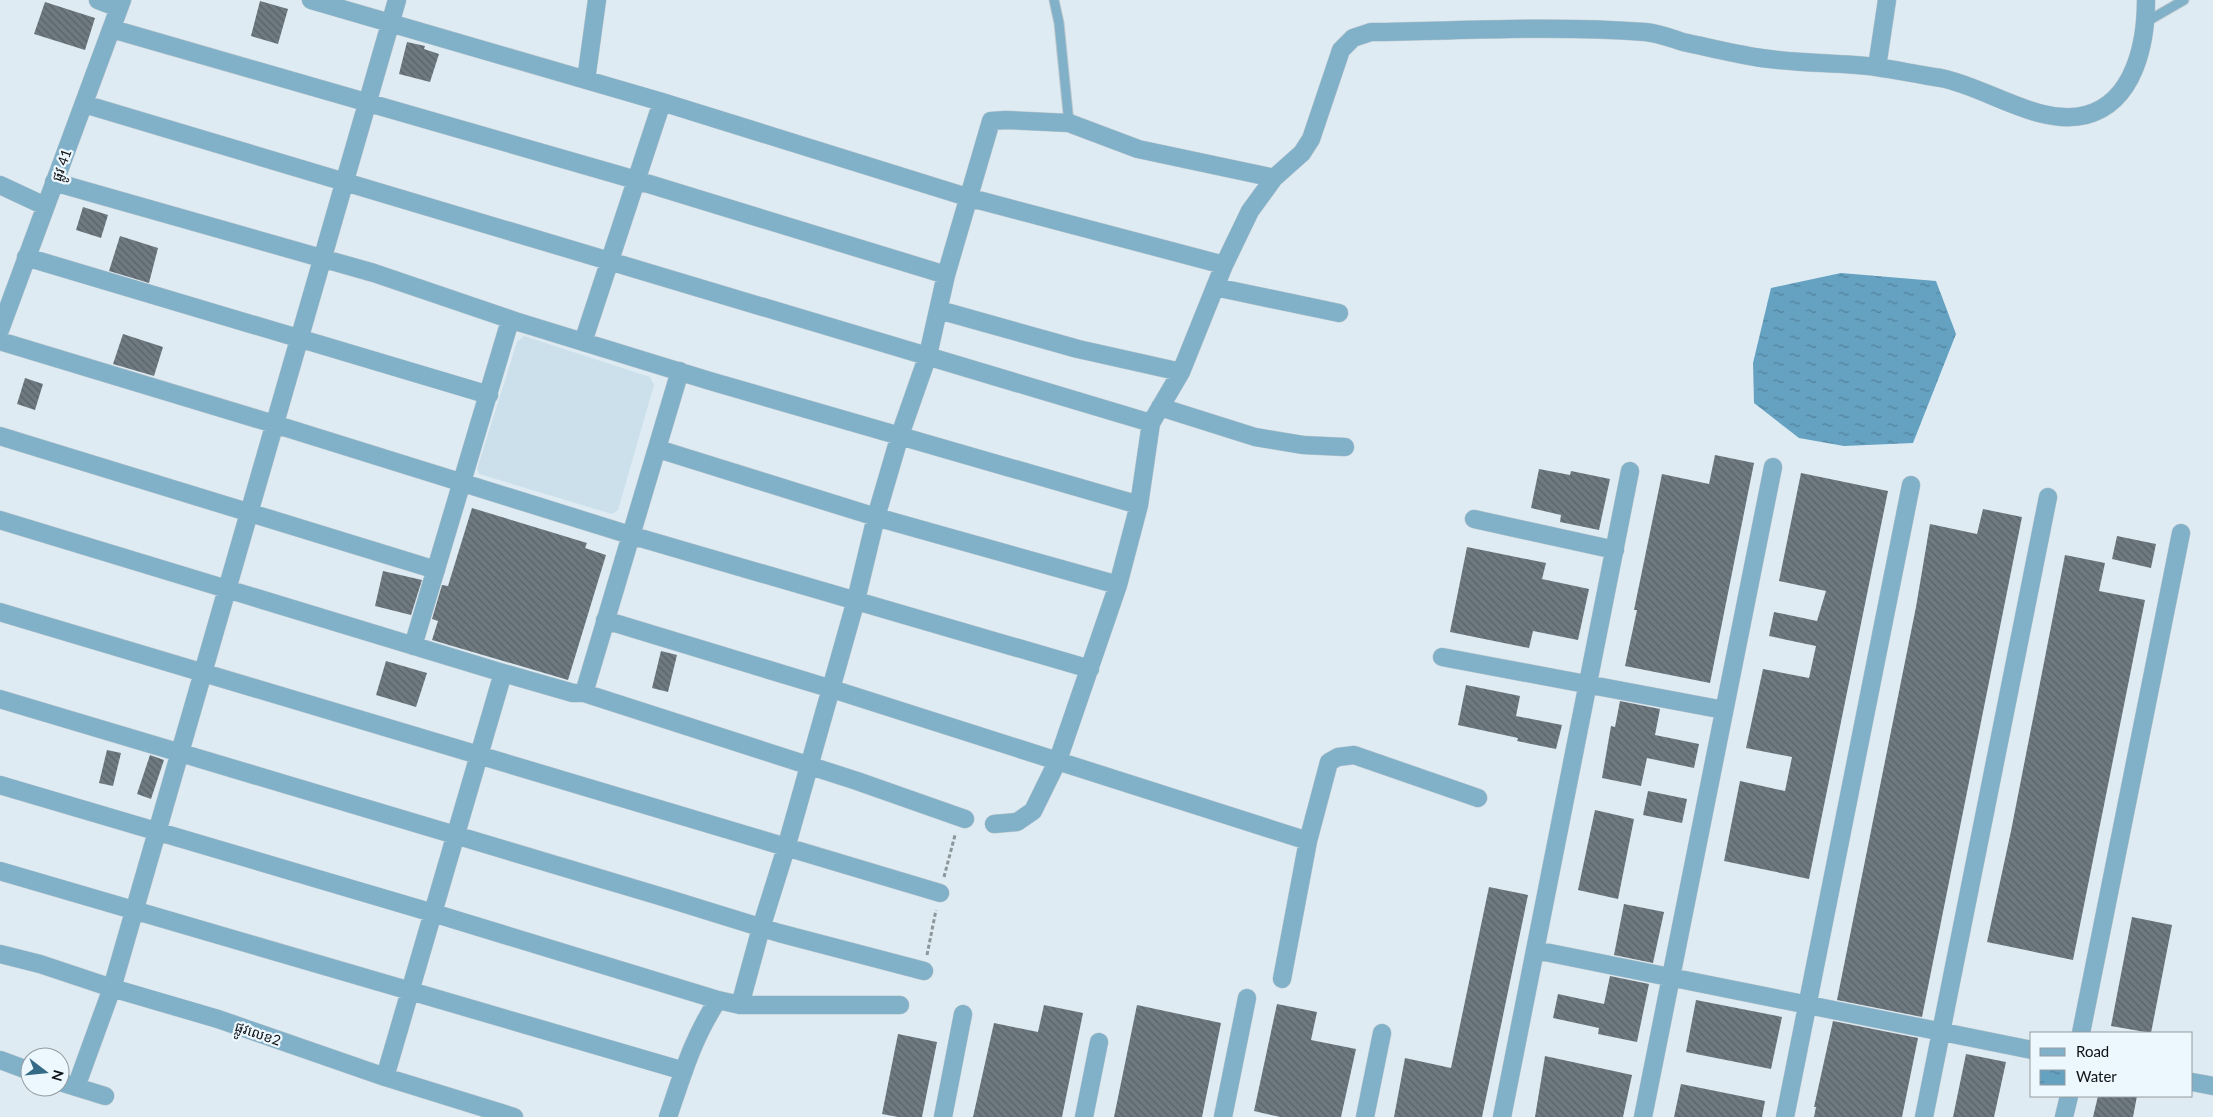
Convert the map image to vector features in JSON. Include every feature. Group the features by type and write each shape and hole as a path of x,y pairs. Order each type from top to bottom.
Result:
{"street":[{"path":"98,0 121,4"},
{"path":"311,0 662,102 967,197 1224,265"},
{"path":"70,1080 112,988 321,258 391,23 396,0"},
{"path":"586,80 597,0"},
{"path":"1877,67 1887,0"},
{"path":"994,824 1017,822 1033,811 1058,760 1118,585 1139,505 1151,423 1181,372 1224,265 1250,211 1274,178 1302,153 1311,139 1341,50 1353,38 1371,32 1597,30 1649,32 1757,58 1877,67 1968,85 2035,112 2065,117 2087,115 2119,95 2128,81 2142,44 2146,22 2146,0"},
{"name":"ផ្លូវ 41","path":"0,330 121,4"},
{"path":"112,29 636,180 946,275"},
{"path":"583,342 662,102"},
{"path":"84,104 1151,423"},
{"path":"740,1005 808,766 832,689 876,517 900,435 928,355 946,275 967,197 991,122 1006,120 1069,123 1138,149 1274,178"},
{"path":"54,182 374,273 514,321 583,342 1139,505"},
{"path":"0,185 45,206"},
{"path":"26,258 489,395"},
{"path":"1215,287 1339,313"},
{"path":"939,310 1078,349 1181,372"},
{"path":"413,646 509,324 514,321"},
{"path":"0,341 630,535 1090,669"},
{"path":"584,693 680,371"},
{"path":"1160,407 1255,437 1302,445 1345,447"},
{"path":"0,436 436,570"},
{"path":"658,449 876,517 1118,585"},
{"path":"1643,1117 1772,467"},
{"path":"1502,1117 1630,471"},
{"path":"1785,1117 1911,485"},
{"path":"1924,1117 2048,497"},
{"path":"1474,519 1615,550"},
{"path":"0,520 503,673 574,693 584,693 857,781 965,819"},
{"path":"2081,1032 2181,533"},
{"path":"0,612 940,894"},
{"path":"605,620 1058,760 1308,842"},
{"path":"1442,657 1724,710"},
{"path":"385,1077 503,673"},
{"path":"0,699 761,928 924,971"},
{"path":"1282,979 1308,842 1329,762 1354,755 1478,798"},
{"path":"0,785 433,913 718,1000 740,1005 900,1005"},
{"path":"0,871 684,1071"},
{"path":"1535,950 2030,1050"},
{"name":"ផ្លូវលេខ2","path":"0,954 40,964 112,988 218,1019 385,1077 514,1117"},
{"path":"1223,1117 1247,998"},
{"path":"668,1117 689,1052 718,1000"},
{"path":"942,1117 963,1014"},
{"path":"1365,1117 1382,1033"},
{"path":"1084,1117 1099,1042"},
{"path":"0,1060 20,1067"},
{"path":"2193,1082 2213,1086"},
{"path":"70,1085 105,1096"},
{"path":"2064,1117 2069,1097"}],"lane":[{"path":"1054,0 1059,23 1069,123"},
{"path":"2146,22 2184,0"}],"shaded area":[{"path":"524,336 650,377 654,385 618,510 612,514 479,474 477,469 517,342"}],"water":[{"path":"1841,273 1936,281 1956,334 1913,443 1844,446 1799,438 1754,403 1753,363 1771,288"}],"building":[{"path":"260,1 288,9 278,44 251,36"},
{"path":"45,2 95,18 85,50 34,34"},
{"path":"407,42 425,46 424,49 439,54 430,82 399,74"},
{"path":"83,207 108,215 101,238 76,230"},
{"path":"120,236 158,248 149,283 109,271"},
{"path":"123,334 163,347 154,376 113,364"},
{"path":"25,378 43,384 35,410 17,404"},
{"path":"1715,455 1754,463 1710,683 1625,666 1637,610 1634,610 1662,474 1709,484"},
{"path":"1539,469 1570,475 1571,471 1610,479 1599,530 1560,522 1561,515 1531,508"},
{"path":"1801,473 1888,491 1809,879 1724,861 1740,781 1785,791 1792,757 1746,748 1763,669 1809,678 1816,646 1769,636 1774,612 1817,621 1826,591 1779,581"},
{"path":"472,508 587,543 585,548 606,555 568,680 432,640 438,621 432,619 442,585 448,586"},
{"path":"1983,509 2022,517 1922,1017 1837,1000 1916,607 1930,524 1977,534"},
{"path":"2117,536 2156,544 2151,568 2112,559"},
{"path":"1467,547 1546,563 1542,579 1589,589 1578,640 1533,631 1529,648 1450,632"},
{"path":"2065,555 2105,563 2099,591 2145,600 2073,960 1987,942 2011,831"},
{"path":"383,571 422,580 411,615 375,606"},
{"path":"661,651 677,655 668,692 652,688"},
{"path":"386,661 427,673 416,707 376,695"},
{"path":"1466,685 1520,696 1516,716 1562,725 1556,749 1517,741 1518,738 1458,725"},
{"path":"1620,701 1660,709 1655,735 1699,744 1694,768 1647,758 1641,786 1602,778 1611,726 1615,727"},
{"path":"107,750 121,753 113,786 99,783"},
{"path":"150,755 164,760 151,799 137,794"},
{"path":"1648,791 1687,799 1682,823 1643,815"},
{"path":"1595,810 1634,819 1618,899 1578,890"},
{"path":"1489,887 1528,895 1482,1117 1394,1117 1405,1058 1451,1068"},
{"path":"1624,904 1664,912 1653,963 1614,955"},
{"path":"2132,917 2172,925 2151,1032 2111,1026"},
{"path":"1610,976 1649,984 1637,1042 1598,1034 1599,1028 1553,1018 1558,994 1604,1004"},
{"path":"1696,1000 1782,1017 1771,1069 1686,1052"},
{"path":"1277,1004 1317,1012 1311,1040 1356,1049 1341,1117 1280,1117 1254,1111"},
{"path":"1044,1005 1083,1013 1062,1117 973,1117 994,1023 1038,1032"},
{"path":"1137,1005 1221,1023 1202,1117 1114,1117"},
{"path":"1833,1021 1918,1038 1902,1117 1814,1117 1816,1107 1814,1107"},
{"path":"898,1034 937,1042 922,1117 898,1117 882,1114"},
{"path":"1966,1054 2006,1062 1994,1117 1953,1117"},
{"path":"1545,1056 1632,1075 1623,1117 1535,1117"},
{"path":"1681,1084 1765,1101 1762,1117 1674,1117"},
{"path":"2098,1097 2137,1097 2133,1117 2093,1117"}]}
